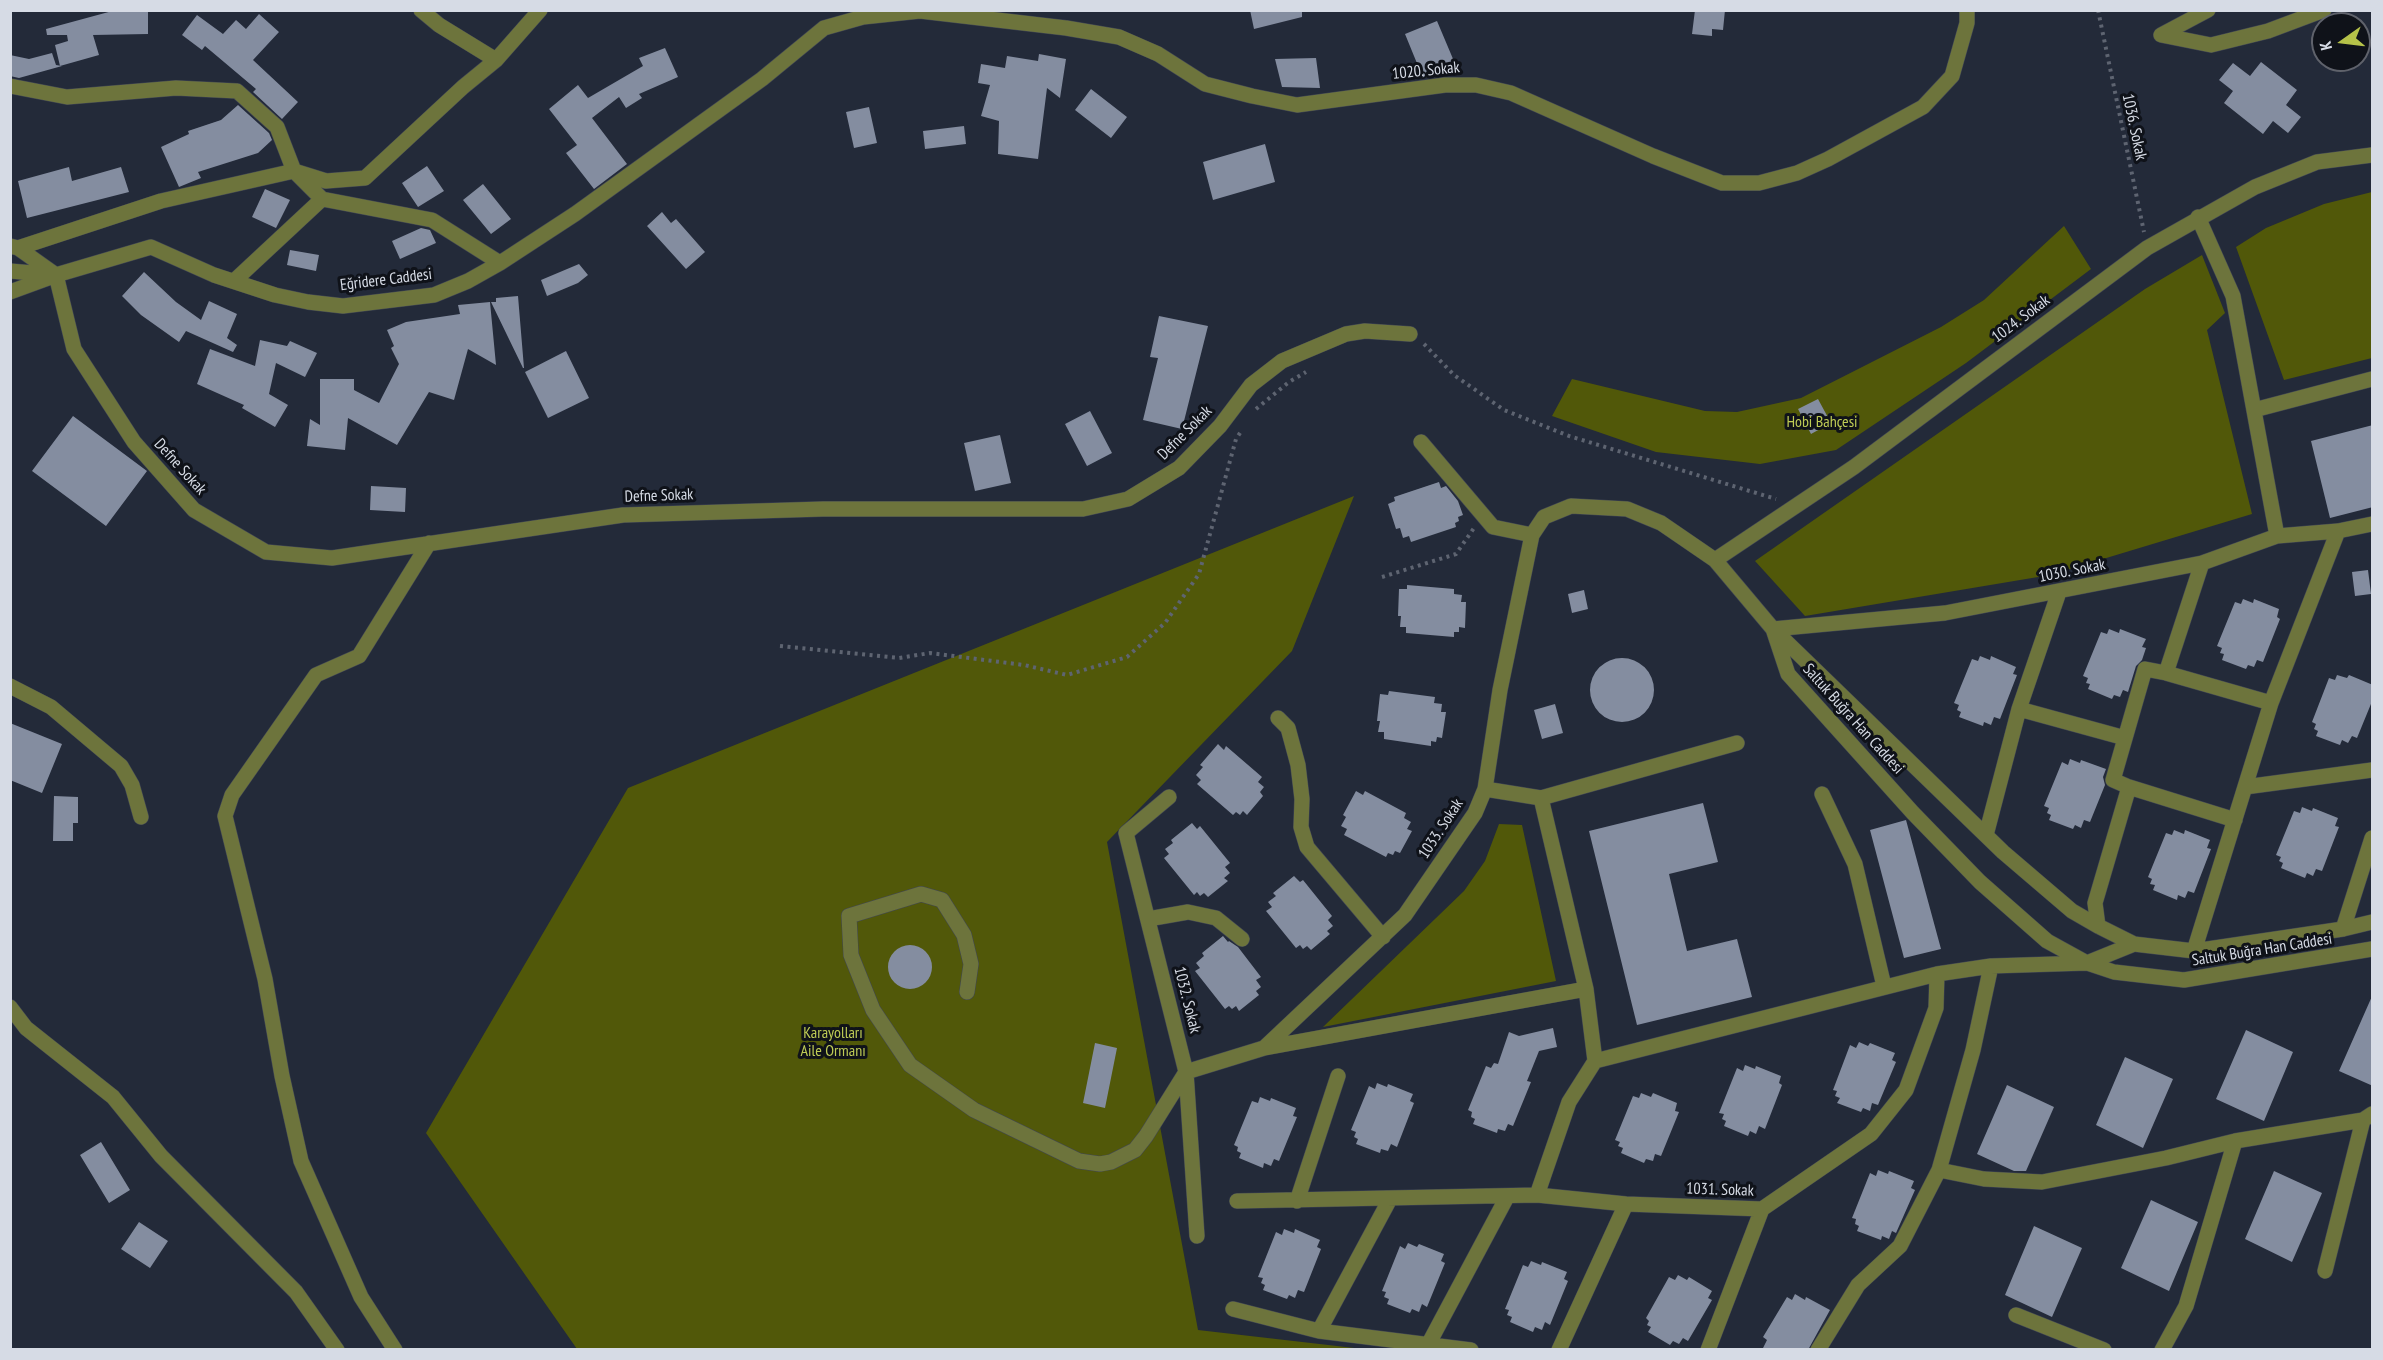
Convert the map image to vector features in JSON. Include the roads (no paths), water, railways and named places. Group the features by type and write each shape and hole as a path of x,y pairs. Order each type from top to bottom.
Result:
{"street":[{"path":"421,10 438,26 496,60"},
{"path":"14,247 161,201 294,171 326,181 365,178 463,87 496,60 540,10"},
{"name":"1020. Sokak","path":"808,39 824,28 863,17 920,12 1054,27 1119,37 1158,54 1205,84 1297,105 1445,85 1476,85 1511,93 1653,156 1722,183 1759,183 1797,173 1923,107 1952,76 1967,23 1967,10"},
{"path":"2208,10 2161,35 2211,45 2268,31 2324,10"},
{"name":"Eğridere Caddesi","path":"10,271 56,275 152,247 214,275 275,296 343,306 434,295 468,281 500,263 574,214 762,79 808,39"},
{"path":"10,86 67,97 176,88 237,91 277,127 294,171 322,199 432,220 500,263"},
{"name":"1024. Sokak","path":"1714,560 1854,467 2147,248 2198,217 2255,187 2317,162 2373,155"},
{"path":"234,281 322,199"},
{"path":"2198,217 2233,296 2277,536"},
{"path":"14,247 56,275"},
{"path":"10,292 56,275"},
{"name":"Defne Sokak","path":"56,275 74,348 134,442 194,510 266,552 332,558 623,515 823,509 1083,509 1128,499 1179,468 1220,426 1251,385 1282,362 1346,334 1365,331 1410,334"},
{"path":"2254,410 2373,379"},
{"path":"1421,442 1493,527 1532,535 1544,517 1571,506 1627,509 1661,523 1714,560 1773,629"},
{"name":"1030. Sokak","path":"1773,629 1945,613 2202,563 2277,536 2338,531 2373,524"},
{"path":"2194,951 2271,703 2338,531"},
{"name":"1033. Sokak","path":"1186,1072 1264,1048 1405,915 1475,813 1485,789 1500,690 1532,535"},
{"path":"395,1350 361,1297 301,1161 282,1076 265,979 225,816 232,795 316,675 359,656 429,543"},
{"path":"2166,673 2202,563"},
{"path":"1986,835 2019,709 2059,592"},
{"name":"Saltuk Buğra Han Caddesi","path":"1773,629 1986,835 2072,911 2134,944 2194,951 2343,929 2373,922"},
{"name":"Saltuk Buğra Han Caddesi","path":"1773,629 1788,674 1913,813 1980,882 2047,941 2087,963 2114,972 2184,980 2373,949"},
{"path":"2235,820 2113,780 2145,669 2271,703"},
{"path":"10,686 51,707 121,766 132,784 141,817"},
{"path":"2019,709 2125,738"},
{"path":"1278,718 1288,728 1298,765 1302,799 1301,827 1307,848 1383,937"},
{"path":"1485,789 1540,798 1737,743"},
{"path":"2245,787 2373,770"},
{"path":"2098,926 2095,903 2129,787"},
{"path":"1821,794 1855,864 1884,986"},
{"name":"1032. Sokak","path":"1169,797 1126,833 1186,1072 1197,1236"},
{"path":"1537,1195 1569,1102 1595,1061 1586,988 1540,798"},
{"path":"2343,929 2373,838"},
{"path":"967,992 970,964 964,935 942,900 921,894 849,916 851,955 873,1010 910,1065 974,1110 1079,1161 1100,1164 1111,1162 1135,1149 1146,1136 1186,1072"},
{"path":"1148,919 1188,912 1207,916 1216,918 1242,939"},
{"path":"1595,1061 1937,974 1991,966 2087,963 2134,944"},
{"path":"1818,1350 1858,1285 1900,1246 1939,1170 1972,1050 1991,966"},
{"name":"1031. Sokak","path":"1237,1202 1537,1195 1626,1204 1762,1209 1871,1134 1906,1090 1936,1008 1937,974"},
{"path":"1264,1048 1586,988"},
{"path":"10,1007 26,1028 113,1097 161,1156 296,1292 337,1350"},
{"path":"1297,1201 1338,1076"},
{"path":"1939,1170 1984,1179 2042,1182 2166,1158 2235,1141 2368,1117 2325,1271"},
{"path":"2162,1350 2186,1306 2235,1141"},
{"path":"1428,1345 1507,1197"},
{"path":"1319,1331 1390,1199"},
{"path":"1560,1350 1626,1204"},
{"path":"1708,1350 1762,1209"},
{"path":"1233,1309 1319,1331 1472,1350"},
{"path":"2016,1315 2104,1350"}],"park label":[{"name":"Hobi Bahçesi","path":"1822,422"},
{"name":"Karayolları Aile Ormanı","path":"833,1042"}]}
